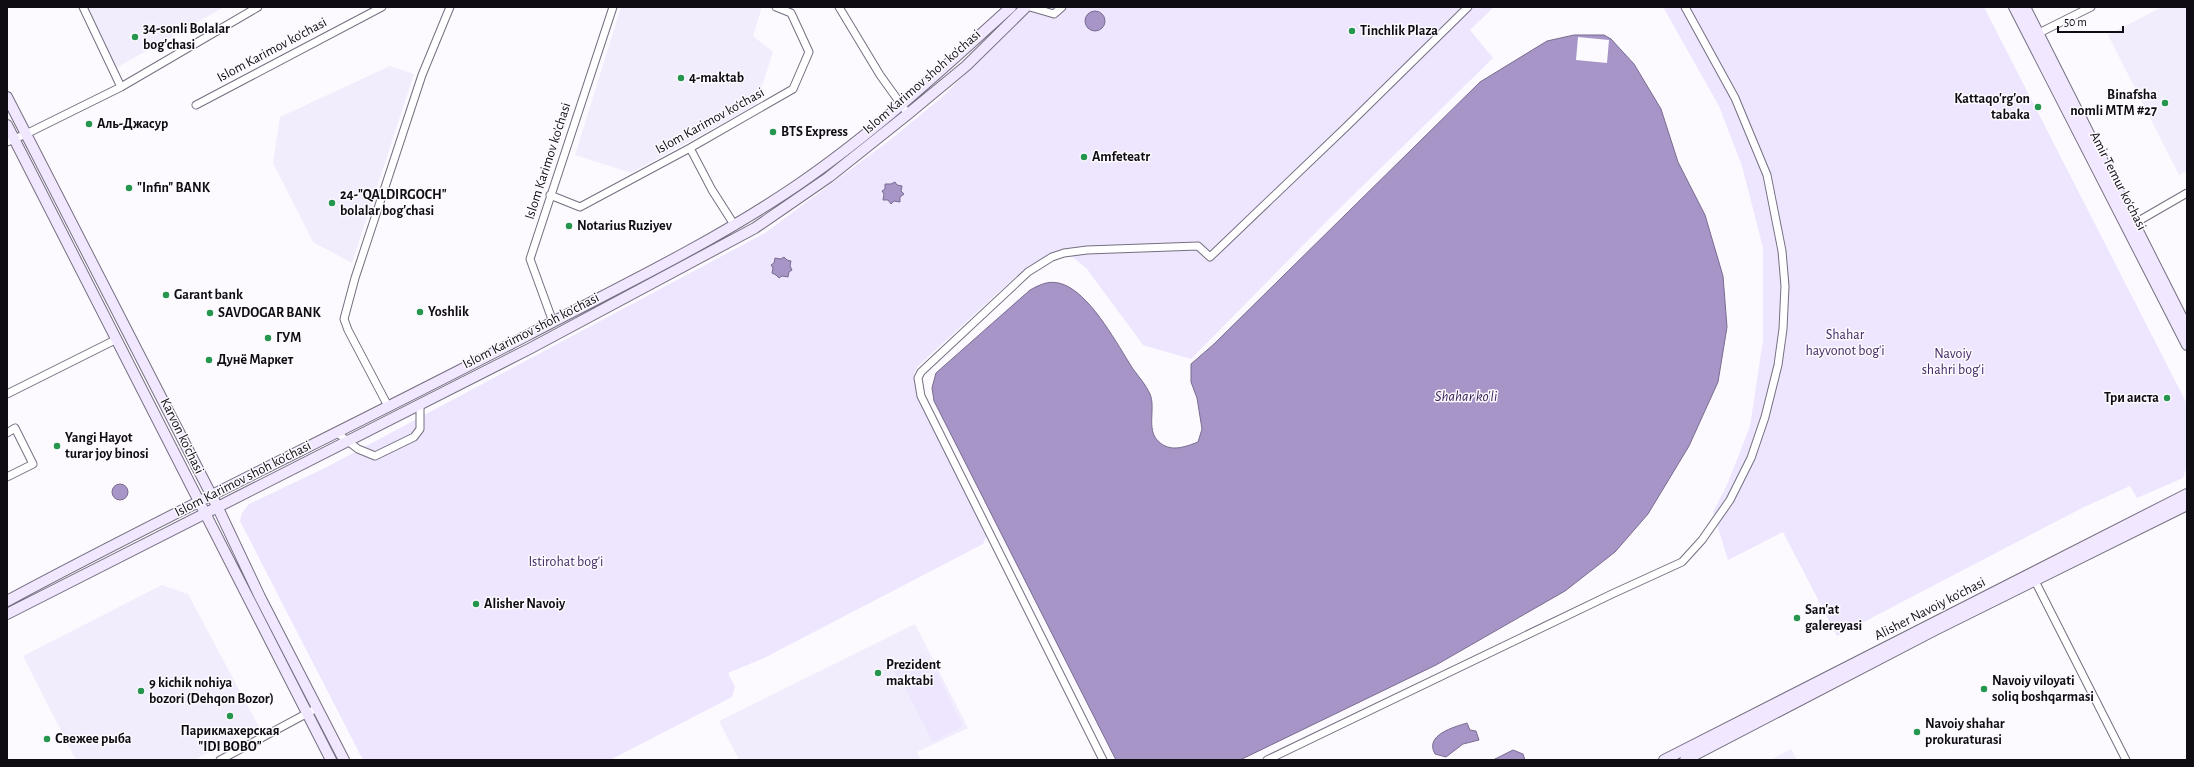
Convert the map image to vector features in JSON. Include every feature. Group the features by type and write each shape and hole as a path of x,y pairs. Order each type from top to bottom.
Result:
{"main road":[{"name":"Islom Karimov shoh ko'chasi","path":"7,601 211,495 553,322 735,226 786,193 863,139 1011,7"},
{"name":"Islom Karimov shoh ko'chasi","path":"7,614 538,344 755,228 818,185 908,114 966,66 1026,7"},
{"name":"Amir Temur ko‘chasi","path":"2014,7 2034,35 2135,224 2187,328"},
{"name":"Amir Temur ko‘chasi","path":"2025,7 2034,35 2187,345"},
{"path":"7,97 218,508 344,760"},
{"name":"Karvon ko'chasi","path":"7,125 10,140 118,339 204,514 331,760"},
{"name":"Alisher Navoiy ko'chasi","path":"1685,760 1781,706 2033,577 2187,494"},
{"name":"Alisher Navoiy ko'chasi","path":"2033,577 2187,505"},
{"name":"Alisher Navoiy ko'chasi","path":"1664,760 1781,706"}],"street":[{"path":"83,7 121,86"},
{"path":"10,140 26,134 121,86 258,7"},
{"name":"Islom Karimov ko‘chasi","path":"196,105 382,7"},
{"path":"388,406 348,330 344,319 355,278 422,75 450,7"},
{"name":"Islom Karimov ko'chasi","path":"553,322 530,259 613,7"},
{"name":"Islom Karimov ko‘chasi","path":"550,195 580,207 690,148 793,89 809,52 791,13 776,7"},
{"path":"839,7 880,75 908,114"},
{"path":"1030,7 1054,14 1062,7"},
{"path":"1103,760 920,396 918,378 920,372 1028,272 1058,255 1087,250 1198,246 1210,257 1347,126 1468,7"},
{"path":"1267,760 1612,594 1682,562 1702,540 1730,500 1751,458 1765,417 1778,365 1783,329 1784,293 1782,251 1767,175 1735,98 1685,7"},
{"path":"2034,35 2091,7"},
{"path":"690,148 712,190 735,226"},
{"path":"2135,224 2187,193"},
{"path":"7,394 118,339"},
{"path":"336,432 358,449 376,456 414,437 420,429 420,404"},
{"path":"7,432 16,428 33,464 7,477"},
{"path":"2033,577 2126,760"},
{"path":"220,760 317,708"}],"shaded area":[{"name":"34-sonli Bolalar bog'chasi","path":"85,7 224,7 116,68"},
{"name":"4-maktab","path":"621,7 762,7 753,36 773,52 756,105 631,173 575,155"},
{"name":"Binafsha nomli MTM #27","path":"2162,7 2187,7 2187,171 2179,175 2108,35"},
{"name":"24-\"QALDIRGOCH\" bolalar bog'chasi","path":"390,66 414,74 352,263 313,242 273,163 280,117"},
{"name":"9 kichik nohiya bozori (Dehqon Bozor)","path":"162,585 188,594 259,727 194,760 76,760 23,656"},
{"name":"Prezident maktabi","path":"915,624 968,728 917,752 921,760 739,760 719,721"},
{"path":"1791,749 1797,760 1770,760"}],"green space":[{"name":"Istirohat bog'i","path":"1034,7 1494,7 1470,30 1493,58 1335,213 1191,359 1143,345 1087,269 1063,249 1023,270 918,366 914,374 915,389 987,535 983,544 764,658 728,673 735,687 732,697 610,760 363,760 240,521 242,513 249,504 325,468 765,233 890,140 942,97"},
{"name":"Navoiy shahri bog'i","path":"1663,7 1984,7 2187,404 2187,465 2183,478 2137,498 2130,486 2082,508 1837,636 1783,532 1728,560 1713,512 1727,485 1750,426 1763,340 1763,248 1742,166 1719,106"},
{"path":"923,654 931,671 902,686 893,669"},
{"path":"936,672 963,726 933,742 905,688"}],"water":[{"path":"1095,11 1102,14 1105,21 1102,28 1095,31 1088,28 1085,21 1088,14"},
{"name":"Shahar ko'li","path":"1574,35 1604,35 1611,39 1634,64 1661,109 1678,162 1705,215 1723,276 1727,327 1718,382 1689,446 1648,514 1615,552 1565,591 1436,665 1240,760 1116,760 934,401 932,388 936,373 1030,290 1039,285 1052,282 1062,284 1077,293 1096,312 1146,387 1152,400 1152,425 1154,436 1158,441 1167,447 1173,448 1183,447 1198,442 1202,429 1197,398 1191,382 1191,364 1214,344 1480,82 1547,41"},
{"path":"895,182 897,185 902,186 901,191 904,194 900,197 900,202 894,201 891,204 888,200 883,200 884,194 882,191 885,189 885,184"},
{"path":"784,257 791,261 790,266 792,270 789,272 788,277 782,276 779,278 772,273 773,268 771,265 774,263 775,258 781,259"},
{"path":"117,484 123,484 128,489 126,498 123,500 117,500 112,495 112,489"},
{"path":"1467,723 1470,730 1476,731 1479,740 1463,744 1446,757 1435,754 1433,747 1437,737 1448,730"},
{"path":"1513,750 1523,754 1525,760 1493,760"}],"pier":[{"path":"1578,37 1609,40 1607,63 1576,60"}],"place":[{"name":"Tinchlik Plaza","path":"1352,31"},
{"name":"34-sonli Bolalar bog'chasi","path":"135,37"},
{"name":"4-maktab","path":"681,78"},
{"name":"Binafsha nomli MTM #27","path":"2165,103"},
{"name":"Kattaqo'rg'on tabaka","path":"2038,107"},
{"name":"Аль-Джасур","path":"89,124"},
{"name":"BTS Express","path":"773,132"},
{"name":"Amfeteatr","path":"1084,157"},
{"name":"\"Infin\" BANK","path":"129,188"},
{"name":"24-\"QALDIRGOCH\" bolalar bog'chasi","path":"332,203"},
{"name":"Notarius Ruziyev","path":"569,226"},
{"name":"Garant bank","path":"166,295"},
{"name":"Yoshlik","path":"420,312"},
{"name":"SAVDOGAR BANK","path":"210,313"},
{"name":"ГУМ","path":"268,338"},
{"name":"Дунё Маркет","path":"209,360"},
{"name":"Три аиста","path":"2167,398"},
{"name":"Yangi Hayot turar joy binosi","path":"57,446"},
{"name":"Alisher Navoiy","path":"476,604"},
{"name":"San'at galereyasi","path":"1797,618"},
{"name":"Prezident maktabi","path":"878,673"},
{"name":"Navoiy viloyati soliq boshqarmasi","path":"1984,689"},
{"name":"9 kichik nohiya bozori (Dehqon Bozor)","path":"141,691"},
{"name":"Парикмахерская \"IDI BOBO\"","path":"230,716"},
{"name":"Navoiy shahar prokuraturasi","path":"1917,732"},
{"name":"Свежее рыба","path":"47,739"}],"park label":[{"name":"Shahar hayvonot bog'i","path":"1845,344"}]}
